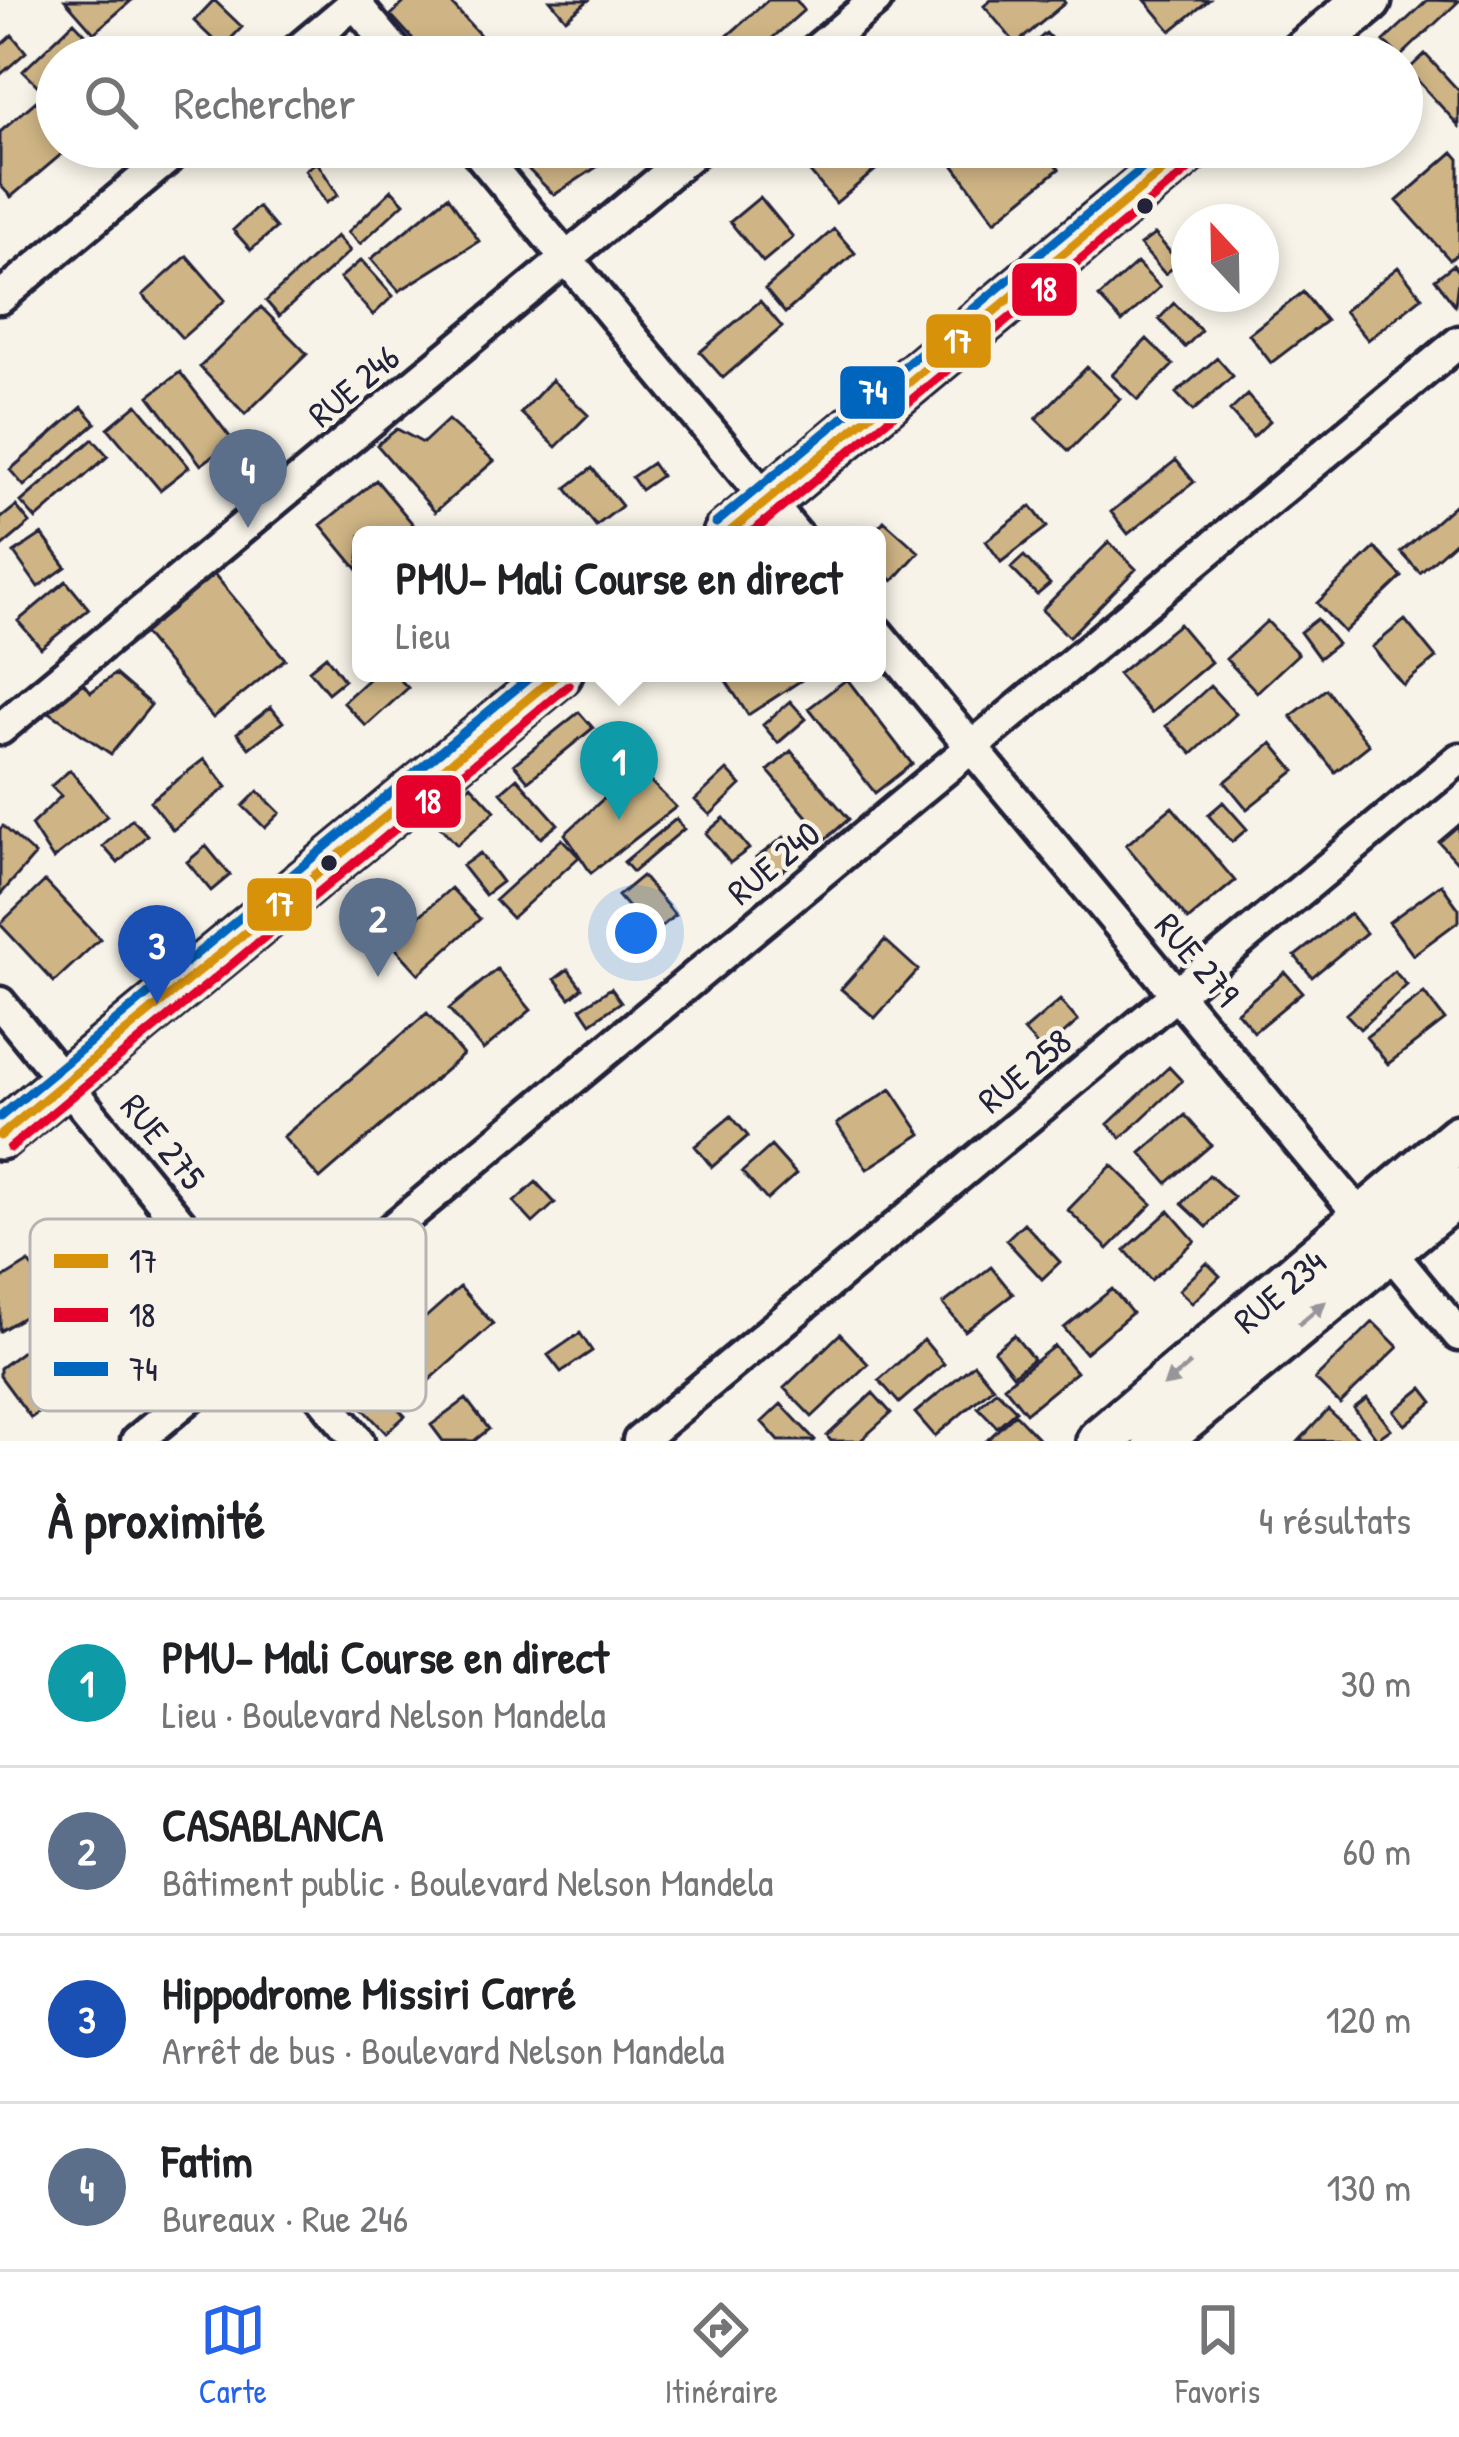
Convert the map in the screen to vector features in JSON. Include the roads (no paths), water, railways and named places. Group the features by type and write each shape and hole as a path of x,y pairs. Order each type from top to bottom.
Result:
{"street":[{"path":"833,36 877,0"},
{"path":"1324,36 1368,0"},
{"path":"314,36 355,1 383,36"},
{"path":"0,298 156,168"},
{"path":"491,168 782,518 1168,168"},
{"name":"RUE 246","path":"0,729 675,168"},
{"name":"RUE 240","path":"404,1219 1459,341"},
{"name":"RUE 279","path":"886,644 1459,1335"},
{"path":"0,1136 548,682"},
{"name":"RUE 258","path":"639,1441 1459,759"},
{"name":"RUE 275","path":"0,1003 176,1219"},
{"name":"RUE 234","path":"1157,1441 1375,1234 1459,1138"},
{"name":"RUE 234","path":"1100,1441 1375,1234 1459,1191"},
{"name":"RUE 240","path":"137,1441 173,1411"},
{"name":"RUE 275","path":"333,1411 358,1441"}],"place":[{"name":"Fatim","path":"248,528"},
{"name":"PMU- Mali Course en direct","path":"619,820"},
{"name":"CASABLANCA","path":"378,977"},
{"name":"Hippodrome Missiri Carré","path":"157,1004"}]}
